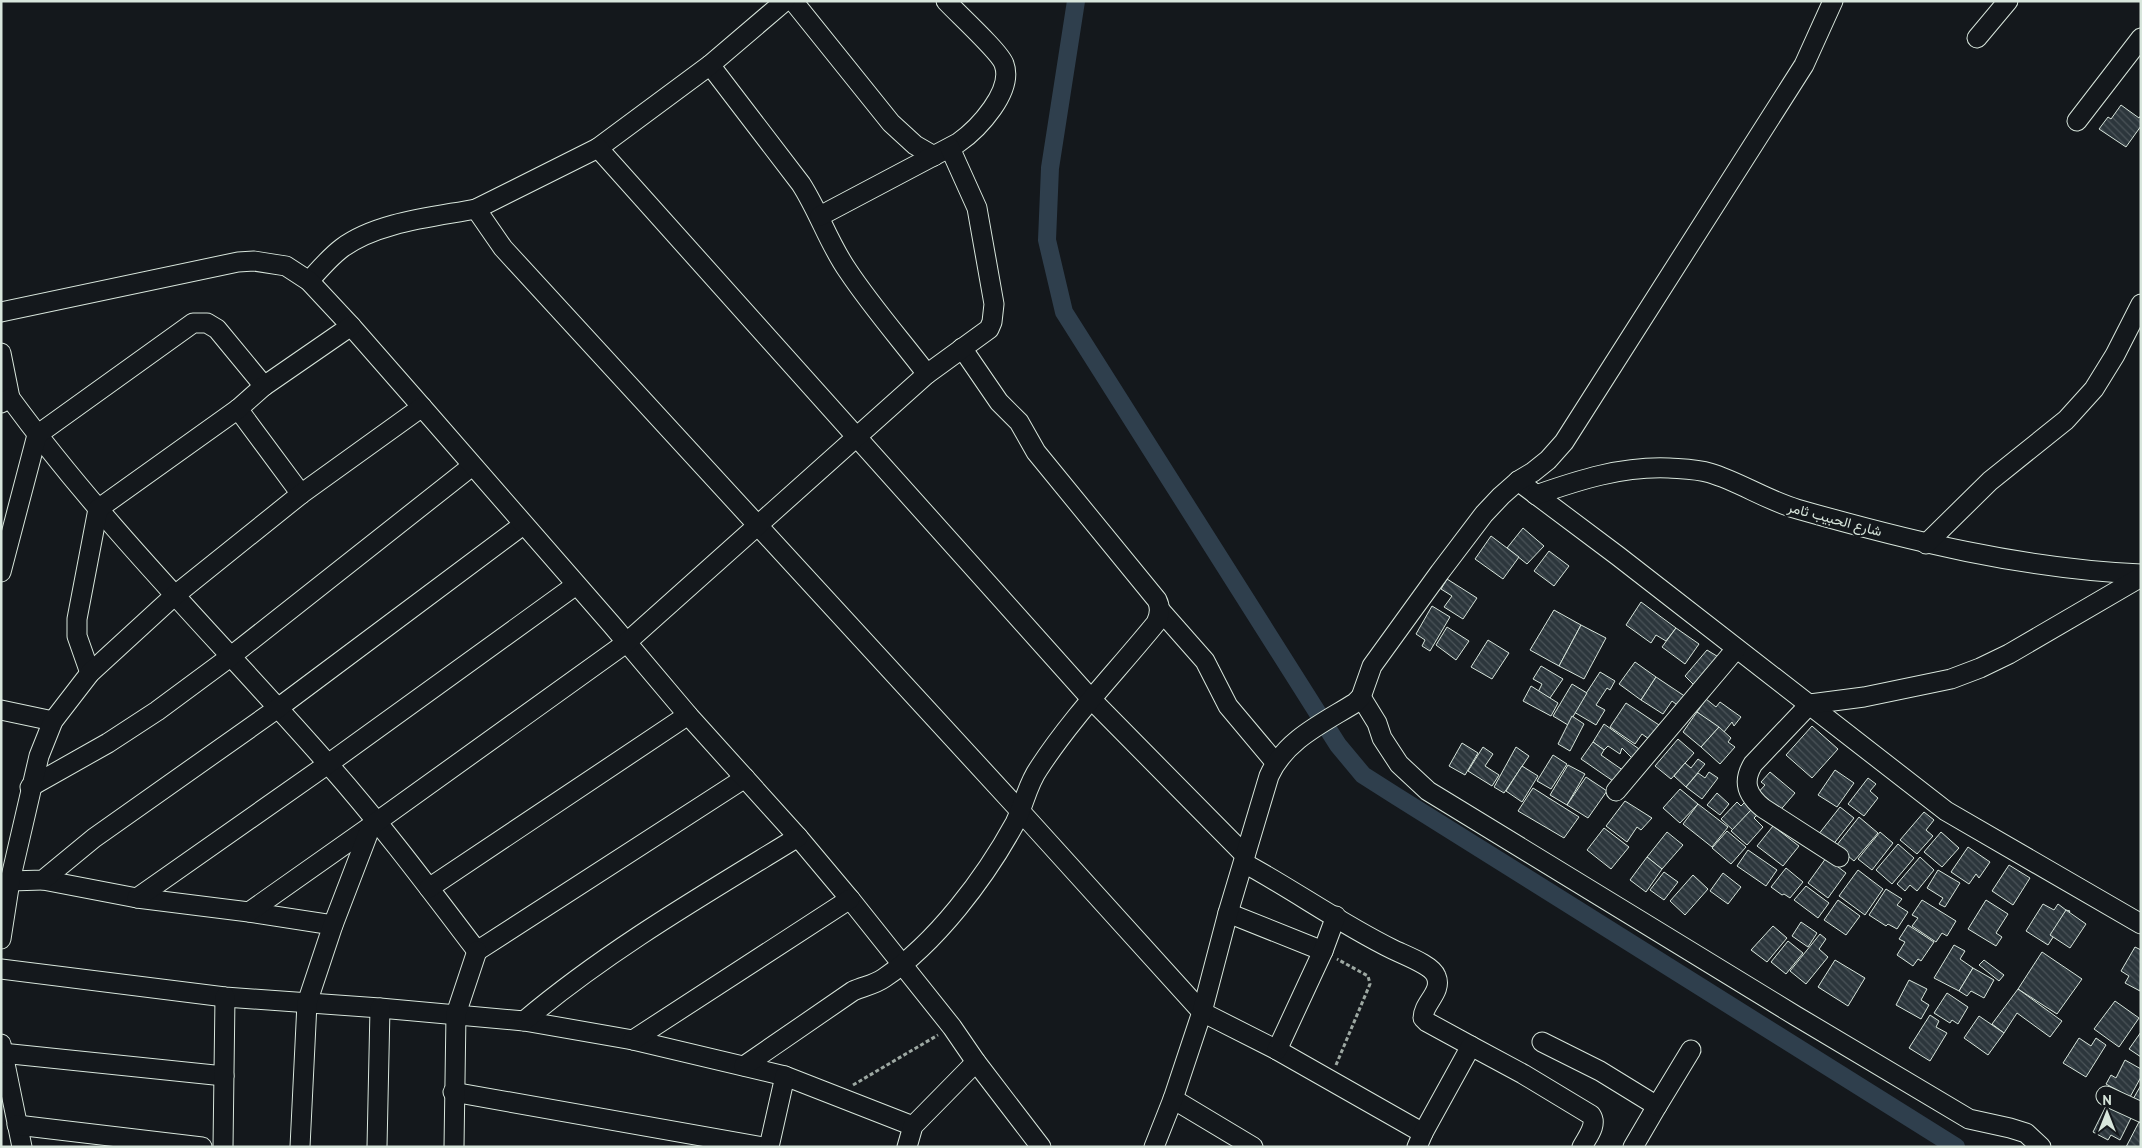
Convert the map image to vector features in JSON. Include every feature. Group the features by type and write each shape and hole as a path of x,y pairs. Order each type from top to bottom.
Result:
{"street":[{"path":"309,281 342,248 365,234 418,219 476,209 598,148 710,65 785,1"},
{"path":"249,912 375,824 626,643 927,374 989,329 992,322 994,304 977,208 942,152 910,141 891,123 793,1"},
{"path":"820,216 942,152 973,133 985,119 1002,91 1006,75 1004,62 946,1"},
{"path":"1154,1147 1173,1099 1202,1012 1228,913 1269,776 1275,762 1287,748 1358,700 1372,666 1484,514 1518,481 1533,472 1564,442 1804,65 1833,1"},
{"path":"1977,38 2008,1"},
{"path":"2077,121 2141,38"},
{"path":"710,65 780,154 814,203 826,232 848,271 927,374"},
{"path":"598,148 1092,700 1245,859 1383,945 1433,970 1438,985 1423,1013 1423,1018 1427,1022 1523,1074 1591,1115 1594,1122 1593,1126 1582,1147"},
{"path":"476,209 503,248 1202,1012 1330,1079 1420,1140 1471,1046"},
{"path":"1,312 238,262 254,261 286,266 309,281 351,326 688,715 850,898 901,965 952,1027 976,1062 1041,1147"},
{"path":"1926,544 1990,481 2066,420 2094,389 2115,355 2141,304"},
{"path":"1,572 37,435 198,322 207,323 217,329 264,386"},
{"path":"90,672 77,636 77,619 98,509 238,409 264,386 351,326"},
{"path":"962,348 999,402 1020,422 1036,452 1157,600 1160,610 1205,661 1228,706 1275,762"},
{"path":"1,353 6,401 174,596 328,764 429,888 477,951"},
{"path":"1,939 10,881 30,787 39,756 53,721 90,672 174,596 301,494 422,407"},
{"path":"238,409 301,494"},
{"path":"30,787 136,726 230,657 472,466"},
{"name":"شارع الحبيب ثامر","path":"1536,494 1596,475 1666,468 1693,470 1710,473 1782,505 1926,544 2089,572 2141,576"},
{"path":"1518,481 1810,704 1946,811 2141,924"},
{"path":"43,880 94,838 278,708 523,525"},
{"path":"1839,857 1763,808 1753,799 1746,787 1748,772 1753,764 1810,704 1864,697 1951,679 1980,668 2009,654 2141,576"},
{"path":"137,898 328,764 576,585"},
{"path":"744,1066 853,991 871,986 901,965 941,927 970,892 998,853 1021,812 1027,790 1035,774 1066,731 1156,623 1160,610"},
{"path":"1616,792 1736,649"},
{"path":"1358,700 1377,723 1382,738 1399,764 1428,791 1787,1011 1969,1119 2010,1128 2023,1139 2041,1147"},
{"path":"1,710 53,721"},
{"path":"429,888 688,715"},
{"path":"454,1147 453,1092 456,1014 477,951 745,778"},
{"path":"300,1147 307,1003 333,925 375,824"},
{"path":"524,1021 567,985 668,918 798,837"},
{"path":"10,881 43,880 137,898 333,925"},
{"path":"632,1040 850,898"},
{"path":"1228,913 1323,951"},
{"path":"1277,1050 1323,951 1336,916"},
{"path":"1,969 225,997 456,1014 524,1021 632,1040 785,1076 914,1126"},
{"path":"222,1147 225,997"},
{"path":"377,1147 380,1008"},
{"path":"1542,1042 1600,1071 1657,1106"},
{"path":"22,1147 2,1049 224,1076"},
{"path":"1633,1147 1691,1050"},
{"path":"907,1147 914,1126 976,1062"},
{"path":"769,1147 785,1076"},
{"path":"453,1092 763,1147"},
{"path":"2106,1096 2141,1112"},
{"path":"1173,1099 1253,1147"},
{"path":"17,1125 202,1147"}],"path":[{"path":"1323,951 1368,976 1370,984 1330,1079"},
{"path":"836,1095 952,1027"}],"building":[{"path":"2121,105 2139,118 2141,115 2141,126 2126,147 2099,129 2108,117 2111,119"},
{"path":"1523,528 1544,546 1527,564 1507,548"},
{"path":"1491,536 1519,557 1503,579 1475,559"},
{"path":"1549,551 1569,566 1554,586 1534,571"},
{"path":"1447,579 1477,598 1463,619 1444,607 1452,596 1441,589"},
{"path":"1641,602 1676,628 1666,641 1656,635 1651,643 1626,625"},
{"path":"1432,606 1450,617 1430,651 1422,646 1425,640 1416,634"},
{"path":"1554,610 1581,625 1559,666 1530,650"},
{"path":"1581,625 1606,638 1584,679 1559,666"},
{"path":"1447,627 1469,641 1456,660 1436,645"},
{"path":"1676,628 1699,644 1685,664 1662,647"},
{"path":"1488,640 1509,653 1492,679 1471,667"},
{"path":"1707,650 1720,658 1696,687 1685,676"},
{"path":"1635,662 1656,677 1641,700 1619,684"},
{"path":"1541,666 1563,679 1550,698 1538,692 1542,684 1533,679"},
{"path":"1600,672 1615,681 1610,690 1607,688 1596,705 1605,710 1596,725 1574,712"},
{"path":"1656,677 1686,697 1680,707 1672,701 1663,714 1641,700"},
{"path":"1572,684 1587,693 1568,725 1553,716"},
{"path":"1531,686 1558,703 1551,716 1523,701"},
{"path":"1706,699 1716,707 1720,702 1741,717 1734,726 1732,722 1724,732 1697,712"},
{"path":"1626,703 1659,725 1649,739 1642,734 1635,744 1610,727"},
{"path":"1697,712 1719,727 1701,747 1683,732"},
{"path":"1572,716 1584,724 1570,751 1558,744"},
{"path":"1604,724 1639,749 1632,758 1622,748 1620,754 1608,746 1604,750 1593,742"},
{"path":"1812,726 1838,749 1812,778 1786,755"},
{"path":"1719,727 1731,738 1728,742 1735,747 1720,764 1701,747"},
{"path":"1678,739 1694,753 1671,779 1655,766"},
{"path":"1593,742 1604,750 1601,755 1624,771 1616,783 1581,759"},
{"path":"1462,743 1478,753 1465,775 1449,766"},
{"path":"1483,747 1493,754 1485,766 1499,775 1492,786 1468,771"},
{"path":"1516,747 1529,756 1504,793 1494,787"},
{"path":"1553,755 1567,764 1551,789 1537,781"},
{"path":"1698,759 1705,764 1686,787 1674,776 1685,763 1691,768"},
{"path":"1568,765 1585,774 1567,805 1550,795"},
{"path":"1522,766 1538,776 1522,802 1506,791"},
{"path":"1835,770 1854,783 1837,807 1818,795"},
{"path":"1709,772 1718,778 1702,799 1686,787 1698,773 1705,778"},
{"path":"1770,772 1795,793 1777,814 1756,795 1765,785 1761,782"},
{"path":"1586,777 1607,791 1588,818 1567,805"},
{"path":"1868,778 1876,784 1870,791 1878,798 1864,816 1848,804"},
{"path":"1533,788 1579,817 1564,838 1518,811"},
{"path":"1680,789 1698,804 1680,823 1663,808"},
{"path":"1717,793 1729,804 1720,815 1707,805"},
{"path":"1625,801 1652,818 1641,830 1637,827 1627,842 1606,826"},
{"path":"1737,802 1741,806 1745,802 1752,809 1733,830 1721,819"},
{"path":"1698,804 1728,827 1712,847 1683,824"},
{"path":"1840,807 1854,818 1832,846 1818,835"},
{"path":"1752,809 1758,814 1754,818 1763,827 1747,845 1731,831"},
{"path":"1924,812 1934,820 1926,830 1933,836 1917,854 1900,840"},
{"path":"1859,817 1878,833 1854,861 1836,846"},
{"path":"1773,826 1799,846 1783,866 1757,846"},
{"path":"1604,828 1629,847 1611,869 1587,850"},
{"path":"1727,831 1746,847 1731,864 1712,848"},
{"path":"1667,832 1683,845 1662,869 1647,857"},
{"path":"1880,832 1893,843 1872,870 1858,859"},
{"path":"1941,832 1959,848 1942,867 1924,852"},
{"path":"1898,844 1914,858 1892,884 1876,870"},
{"path":"1968,847 1990,862 1979,878 1976,874 1969,884 1951,872"},
{"path":"1748,850 1777,870 1766,886 1737,866"},
{"path":"1647,857 1662,869 1646,892 1630,880"},
{"path":"1920,857 1934,870 1917,891 1910,885 1905,891 1897,884"},
{"path":"1826,858 1846,873 1828,898 1808,883"},
{"path":"2009,865 2030,878 2013,905 1992,891"},
{"path":"1786,868 1803,882 1790,898 1771,887"},
{"path":"1858,870 1883,889 1865,915 1839,896"},
{"path":"1938,870 1960,883 1945,907 1939,904 1943,898 1927,888"},
{"path":"1664,872 1678,882 1664,900 1650,890"},
{"path":"1723,873 1741,887 1728,904 1710,891"},
{"path":"1693,875 1708,889 1685,915 1670,901"},
{"path":"1806,886 1829,903 1818,918 1794,900"},
{"path":"1886,889 1902,899 1897,905 1908,912 1897,929 1888,924 1886,926 1869,915"},
{"path":"1838,900 1860,916 1846,935 1824,920"},
{"path":"1922,900 1956,921 1947,936 1942,933 1936,942 1912,926 1918,918 1912,915"},
{"path":"1986,900 2008,914 1996,933 2002,937 1996,946 1968,929"},
{"path":"2043,904 2054,910 2058,904 2070,911 2048,945 2026,931"},
{"path":"2066,910 2086,924 2070,948 2050,935"},
{"path":"1801,922 1817,933 1808,947 1792,936"},
{"path":"1908,925 1934,942 1921,961 1918,959 1913,966 1897,955 1905,942 1899,939"},
{"path":"1773,926 1787,938 1767,962 1751,950"},
{"path":"1820,934 1826,939 1819,949 1828,957 1806,984 1790,971"},
{"path":"1788,941 1803,953 1786,974 1771,962"},
{"path":"1954,945 1965,951 1960,959 1973,968 1959,991 1934,978"},
{"path":"2135,947 2141,950 2140,991 2125,983 2129,976 2121,971"},
{"path":"2042,952 2082,979 2057,1014 2018,989"},
{"path":"1835,960 1865,978 1848,1006 1818,987"},
{"path":"1984,960 2004,975 1999,981 1979,965"},
{"path":"1973,968 1994,980 1984,998 1971,991 1967,996 1959,991"},
{"path":"1909,980 1927,989 1921,1000 1929,1005 1921,1019 1896,1005"},
{"path":"2018,989 2062,1021 2050,1037 2017,1013 2004,1033 1992,1024"},
{"path":"1947,993 1968,1007 1958,1024 1952,1020 1950,1023 1934,1013"},
{"path":"2115,1001 2139,1018 2119,1047 2094,1029"},
{"path":"1930,1015 1939,1021 1936,1027 1947,1033 1930,1061 1909,1048"},
{"path":"1979,1016 2004,1033 1988,1055 1964,1038"},
{"path":"2141,1032 2141,1057 2129,1049"},
{"path":"2079,1038 2091,1046 2096,1038 2106,1045 2086,1077 2063,1063"},
{"path":"2125,1060 2141,1069 2141,1077 2130,1097 2106,1084 2111,1075 2116,1078"},
{"path":"2141,1085 2141,1105 2132,1101"},
{"path":"2107,1104 2132,1116 2120,1140 2111,1135 2108,1140 2093,1132"},
{"path":"2139,1122 2141,1124 2141,1147 2126,1147"}],"waterway":[{"path":"1076,1 1050,168 1047,240 1064,312 1338,745 1363,775 1956,1147"}]}
